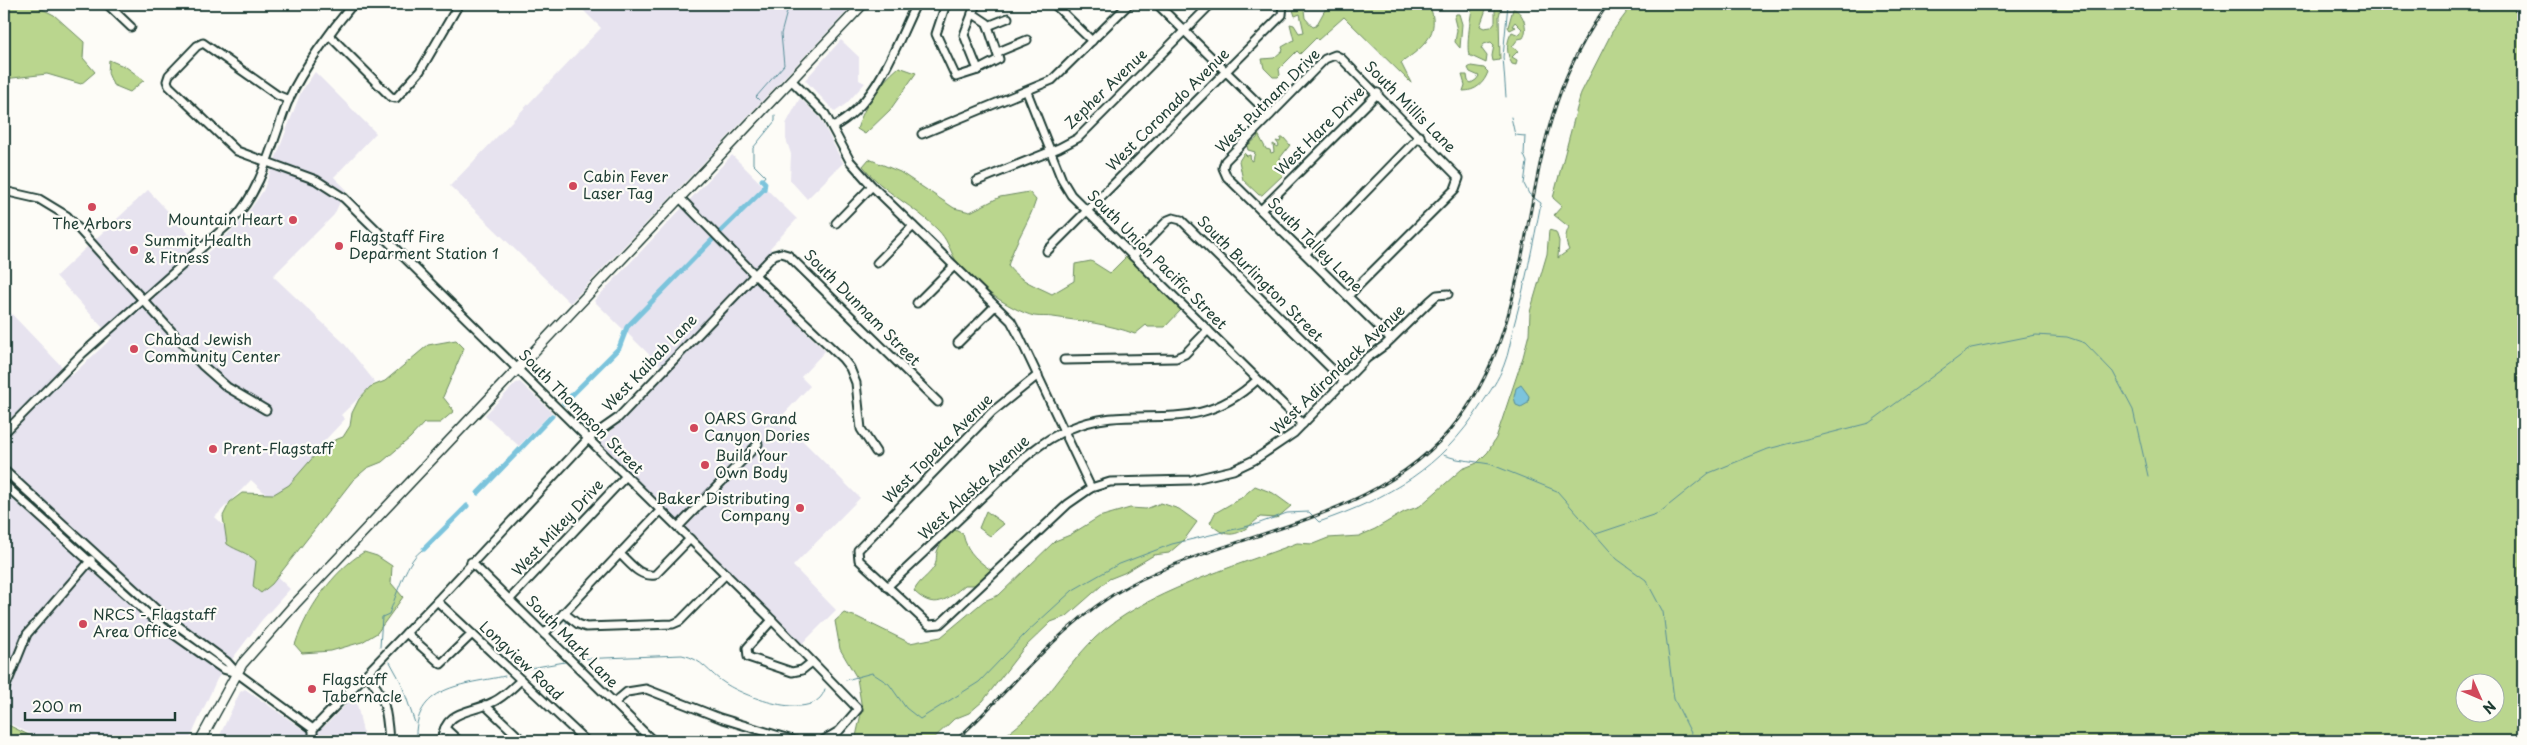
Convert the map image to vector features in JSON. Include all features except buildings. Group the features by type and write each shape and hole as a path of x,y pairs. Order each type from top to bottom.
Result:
{"main road":[{"path":"200,741 237,673 295,604 863,4"}],"street":[{"path":"107,4 131,27"},
{"path":"4,433 71,364 239,214 253,194 289,100 301,78 353,4"},
{"path":"330,36 392,97 396,98 420,71 459,4"},
{"path":"833,127 854,114 872,88 887,64 916,4"},
{"path":"946,4 936,34 956,77 998,62 998,52 988,26 982,18 972,13"},
{"path":"976,4 964,35 978,70"},
{"path":"1054,4 1092,41"},
{"path":"922,134 1052,80 1129,4"},
{"path":"1157,4 1270,115"},
{"name":"Zepher Avenue","path":"978,182 1078,138 1211,4"},
{"name":"West Coronado Avenue","path":"1047,252 1282,15 1284,6"},
{"path":"988,26 1008,18"},
{"path":"998,52 1027,40"},
{"name":"South Thompson Street","path":"289,100 277,95 203,44 197,46 167,78 169,86 231,146 243,154 316,180 344,198 772,620 858,709 839,731 822,741"},
{"name":"South Millis Lane","path":"1335,55 1341,58 1378,93 1420,136 1456,173 1459,182 1455,189 1348,296"},
{"name":"West Putnam Drive","path":"1223,168 1224,161 1325,59 1335,55"},
{"path":"791,80 825,114 850,161 872,186 995,306 1016,329 1091,488"},
{"name":"South Union Pacific Street","path":"1027,92 1066,187 1303,424"},
{"name":"West Hare Drive","path":"1261,210 1378,93"},
{"path":"1306,253 1420,136"},
{"name":"South Talley Lane","path":"1223,168 1227,177 1391,339"},
{"path":"836,223 872,186"},
{"path":"4,191 38,199 67,216 210,373 237,394 266,410"},
{"path":"679,197 754,274 836,351 850,368 856,383 861,429 876,452"},
{"name":"South Burlington Street","path":"1133,256 1168,220 1173,218 1181,220 1344,382"},
{"path":"877,263 913,226"},
{"name":"South Dunnam Street","path":"754,274 774,255 781,253 788,255 938,402"},
{"path":"917,303 954,266"},
{"name":"West Kaibab Lane","path":"313,729 437,601 471,562 588,438 614,421 754,274"},
{"name":"West Adirondack Avenue","path":"887,587 928,625 940,624 1068,504 1091,488 1110,482 1191,480 1233,470 1274,449 1303,424 1366,358 1391,339 1430,301 1438,295 1448,294"},
{"path":"958,343 995,306"},
{"path":"1064,360 1176,358 1185,354 1208,330"},
{"name":"West Topeka Avenue","path":"887,587 859,560 857,554 861,546 992,412 1038,375"},
{"name":"West Alaska Avenue","path":"887,587 1027,455 1064,431 1101,419 1183,416 1204,412 1231,401 1258,380"},
{"path":"678,527 758,444"},
{"path":"4,470 158,611 313,729 313,741"},
{"name":"West Mikey Drive","path":"509,600 626,476"},
{"path":"4,484 159,624 223,669 237,673"},
{"path":"544,634 661,510"},
{"path":"620,554 638,572 643,575 655,575 690,539"},
{"path":"4,691 27,634 96,556"},
{"name":"South Mark Lane","path":"471,562 653,741"},
{"path":"564,613 578,624 586,627 673,624 686,616 726,574"},
{"name":"Longview Road","path":"437,601 586,741"},
{"path":"772,620 747,648 748,657 792,672 802,670 812,662"},
{"path":"406,633 441,664 472,634"},
{"path":"366,674 379,689 385,702 389,741"},
{"path":"441,741 445,728 459,713 485,706 501,698 520,680"},
{"path":"614,703 627,692 646,689 720,718 796,741"},
{"path":"485,706 523,741"},
{"path":"445,728 459,741"},
{"path":"763,741 766,732"}],"shaded area":[{"path":"577,4 854,4 570,303 450,186 601,28"},
{"path":"841,40 859,57 859,80 865,83 847,103 835,112 805,80"},
{"path":"315,72 376,133 334,177 346,189 334,215 273,276 343,342 375,382 341,415 345,419 313,453 322,461 281,508 251,480 215,517 290,589 261,621 217,679 189,741 45,741 4,721 4,711 16,673 4,669 4,306 71,376 112,338 56,276 148,190 207,253 242,221 263,191 301,92"},
{"path":"800,98 820,118 843,163 807,199 790,180 791,154 786,139 786,124"},
{"path":"732,155 797,219 770,248 772,251 661,366 594,301"},
{"path":"755,281 825,351 801,377 810,386 780,418 860,498 793,566 836,610 802,644 599,443"},
{"path":"520,382 552,412 519,446 485,415 516,383"},
{"path":"245,689 304,730 325,726 355,695 365,741 213,741 216,734 220,735 240,692"}],"green space":[{"path":"4,4 36,6 54,15 84,42 83,58 95,72 81,84 47,74 4,79"},
{"path":"1339,4 1429,4 1432,14 1432,32 1423,45 1401,63 1411,83 1344,17 1318,40 1316,38 1300,54 1297,51 1279,69 1280,75 1278,77 1273,77 1264,68 1262,59 1274,58 1283,50 1282,47 1294,40 1290,24 1294,25 1299,33 1304,32 1300,14 1295,16 1293,10 1304,10 1305,18 1313,27 1316,26 1326,8 1336,7"},
{"path":"1473,4 1488,4 1480,26 1484,28 1491,27 1495,22 1495,4 1502,5 1499,16 1500,60 1493,61 1494,45 1491,42 1484,44 1481,48 1487,56 1486,63 1469,55 1468,37"},
{"path":"1633,4 2523,4 2523,741 996,741 1011,731 1037,707 1095,638 1138,607 1218,571 1297,543 1313,544 1328,538 1359,536 1375,529 1404,512 1420,506 1462,469 1477,463 1488,452 1496,438 1523,357 1529,334 1530,312 1547,254 1549,230 1556,232 1559,241 1558,258 1569,250 1566,238 1569,227 1554,215 1562,206 1553,198 1581,93 1612,32"},
{"path":"1513,9 1520,13 1525,25 1523,38 1518,39 1512,47 1518,51 1512,57 1517,60 1516,65 1512,64 1510,60 1508,43 1512,32 1519,35 1522,29 1515,22 1512,26 1516,27 1510,30 1508,27"},
{"path":"1456,14 1459,14 1462,24 1460,48 1455,42 1457,30 1454,18"},
{"path":"109,60 126,67 144,80 130,92 113,85 108,73"},
{"path":"1471,66 1484,68 1488,72 1479,86 1472,90 1463,91 1465,85 1462,75 1467,75 1468,81 1471,83 1479,76 1470,72 1468,68"},
{"path":"899,67 916,73 890,110 865,134 857,129 864,111 879,87"},
{"path":"1258,134 1266,149 1270,150 1271,153 1274,152 1273,144 1278,147 1279,145 1276,141 1280,142 1281,138 1284,138 1290,145 1280,158 1284,172 1282,176 1262,195 1259,195 1243,180 1239,161 1244,153 1247,156 1250,155 1251,161 1253,160 1255,152 1248,150 1247,146 1257,138"},
{"path":"869,159 900,172 954,208 970,212 1000,197 1029,192 1036,200 1008,266 1022,279 1052,294 1074,281 1075,264 1091,261 1110,273 1127,256 1181,310 1165,327 1148,327 1146,325 1135,334 1095,323 1034,316 1013,308 990,294 961,268 946,240 929,221 889,192 871,176 863,166"},
{"path":"456,340 464,348 443,397 454,411 440,423 424,423 382,462 367,468 353,480 272,584 261,593 253,587 256,561 227,544 223,516 230,502 242,493 274,494 289,485 316,454 330,442 343,437 350,426 352,413 359,399 370,387 385,381 428,345"},
{"path":"1255,486 1273,493 1291,506 1277,518 1260,517 1247,528 1235,534 1223,533 1210,523 1215,513 1241,498"},
{"path":"1161,503 1179,509 1197,522 1184,540 1169,553 1154,555 1124,573 1109,579 1067,616 1051,622 1023,649 983,701 969,713 954,719 931,741 855,741 862,709 857,678 840,649 835,621 844,613 857,617 910,643 941,637 984,601 999,595 1055,541 1070,535 1099,517 1130,508 1146,509"},
{"path":"986,511 1004,524 990,536 979,528"},
{"path":"953,529 963,534 971,552 979,561 995,573 981,585 965,585 946,599 934,602 928,601 914,591 934,567 940,546"},
{"path":"364,552 377,556 392,566 391,583 403,597 377,633 362,642 331,651 302,653 295,645 313,605 331,581"},
{"path":"4,723 41,741 4,741"}],"water":[{"path":"1521,385 1529,396 1528,403 1521,407 1516,405 1514,397 1516,388"}],"waterway":[{"path":"759,100 756,97 784,65 781,34 789,4"},
{"path":"1506,97 1503,57 1508,4"},
{"path":"762,180 765,176 753,164 753,148 775,121 775,115"},
{"path":"846,680 872,673 889,684 906,708 920,719 979,682 1026,633 1073,590 1117,565 1172,544 1257,524 1287,513 1309,512 1319,522 1344,513 1390,491 1431,463 1465,427 1499,375 1507,356 1525,280 1541,203 1529,194 1524,184 1527,162 1524,155 1525,136 1515,135 1511,117"},
{"path":"720,232 764,189 765,183 762,180"},
{"path":"564,403 619,348 627,327 713,239"},
{"path":"1596,534 1659,513 1709,473 1768,449 1869,423 1971,348 2036,335 2067,337 2085,343 2113,372 2133,410 2148,476"},
{"path":"478,493 552,416"},
{"path":"1443,455 1490,464 1557,491 1617,559 1646,580 1663,612 1674,699 1695,741"},
{"path":"424,549 467,506"},
{"path":"380,647 382,617 389,614 412,560 424,549"},
{"path":"566,620 569,649"},
{"path":"578,659 682,655 695,660 726,684 748,695 763,701 795,706 808,705 819,699 825,689"},
{"path":"390,662 401,682 415,723"},
{"path":"519,670 565,662"},
{"path":"416,741 417,722 423,708 432,698 458,686 505,676"}],"railway":[{"path":"955,741 1058,638 1103,601 1128,586 1170,566 1348,503 1389,481 1426,454 1459,419 1481,384 1498,346 1520,266 1545,142 1557,102 1579,51 1592,27 1608,4"}],"place":[{"name":"Cabin Fever Laser Tag","path":"573,186"},
{"name":"The Arbors","path":"92,207"},
{"name":"Mountain Heart","path":"293,220"},
{"name":"Flagstaff Fire Deparment Station 1","path":"339,246"},
{"name":"Summit Health & Fitness","path":"134,250"},
{"name":"Chabad Jewish Community Center","path":"134,349"},
{"name":"OARS Grand Canyon Dories","path":"694,428"},
{"name":"Prent-Flagstaff","path":"213,449"},
{"name":"Build Your Own Body","path":"705,465"},
{"name":"Baker Distributing Company","path":"800,508"},
{"name":"NRCS - Flagstaff Area Office","path":"83,624"},
{"name":"Flagstaff Tabernacle","path":"312,689"}]}
